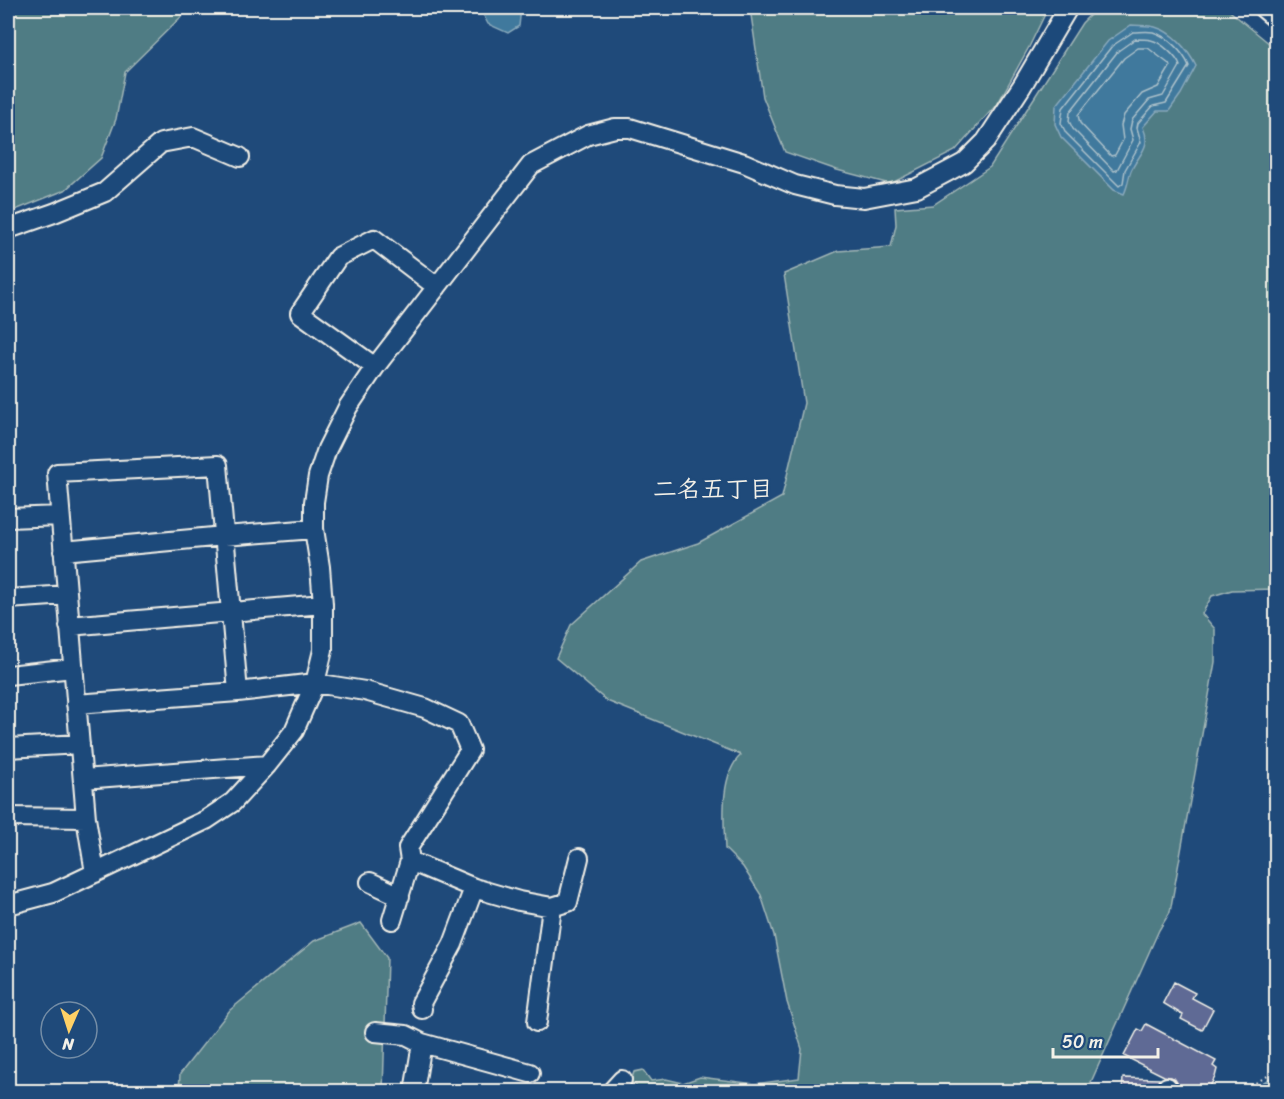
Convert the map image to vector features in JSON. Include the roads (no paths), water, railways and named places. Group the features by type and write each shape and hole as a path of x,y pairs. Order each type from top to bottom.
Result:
{"street":[{"path":"8,905 53,893 206,820 233,802 294,731 315,683 323,650 323,604 314,530 314,502 318,476 327,449 348,407 375,367 531,165 588,135 615,128 630,128 744,163 795,185 835,195 864,198 917,188 964,163 986,141 1022,87 1068,8"},
{"path":"1263,8 1276,19"},
{"path":"8,229 105,192 161,143 193,137 240,158"},
{"path":"375,367 300,313 338,257 374,239 437,287"},
{"path":"95,873 86,818 57,473 218,465 238,692"},
{"path":"8,518 59,516"},
{"path":"63,550 314,530"},
{"path":"8,599 67,595"},
{"path":"69,626 323,604"},
{"path":"8,675 73,668"},
{"path":"76,704 238,692 315,683 365,691 424,708 459,724 470,750 408,848 410,861 392,921"},
{"path":"8,748 80,744"},
{"path":"83,779 267,765"},
{"path":"8,817 86,818"},
{"path":"410,861 474,888 519,901 552,907 568,902 579,858"},
{"path":"370,882 400,896"},
{"path":"422,1009 421,1003 453,944 474,888"},
{"path":"537,1022 552,907"},
{"path":"375,1032 406,1035 422,1043 530,1073"},
{"path":"414,1092 422,1043"}],"water":[{"path":"480,8 521,8 519,26 508,33 488,24"},
{"path":"1131,25 1162,29 1174,37 1196,66 1169,111 1157,111 1143,127 1145,145 1131,171 1124,194 1114,190 1061,137 1055,124 1056,106 1108,41"}],"waterway":[{"path":"1251,1092 1276,1076"}],"district":[{"name":"二名五丁目","path":"713,489"}]}
